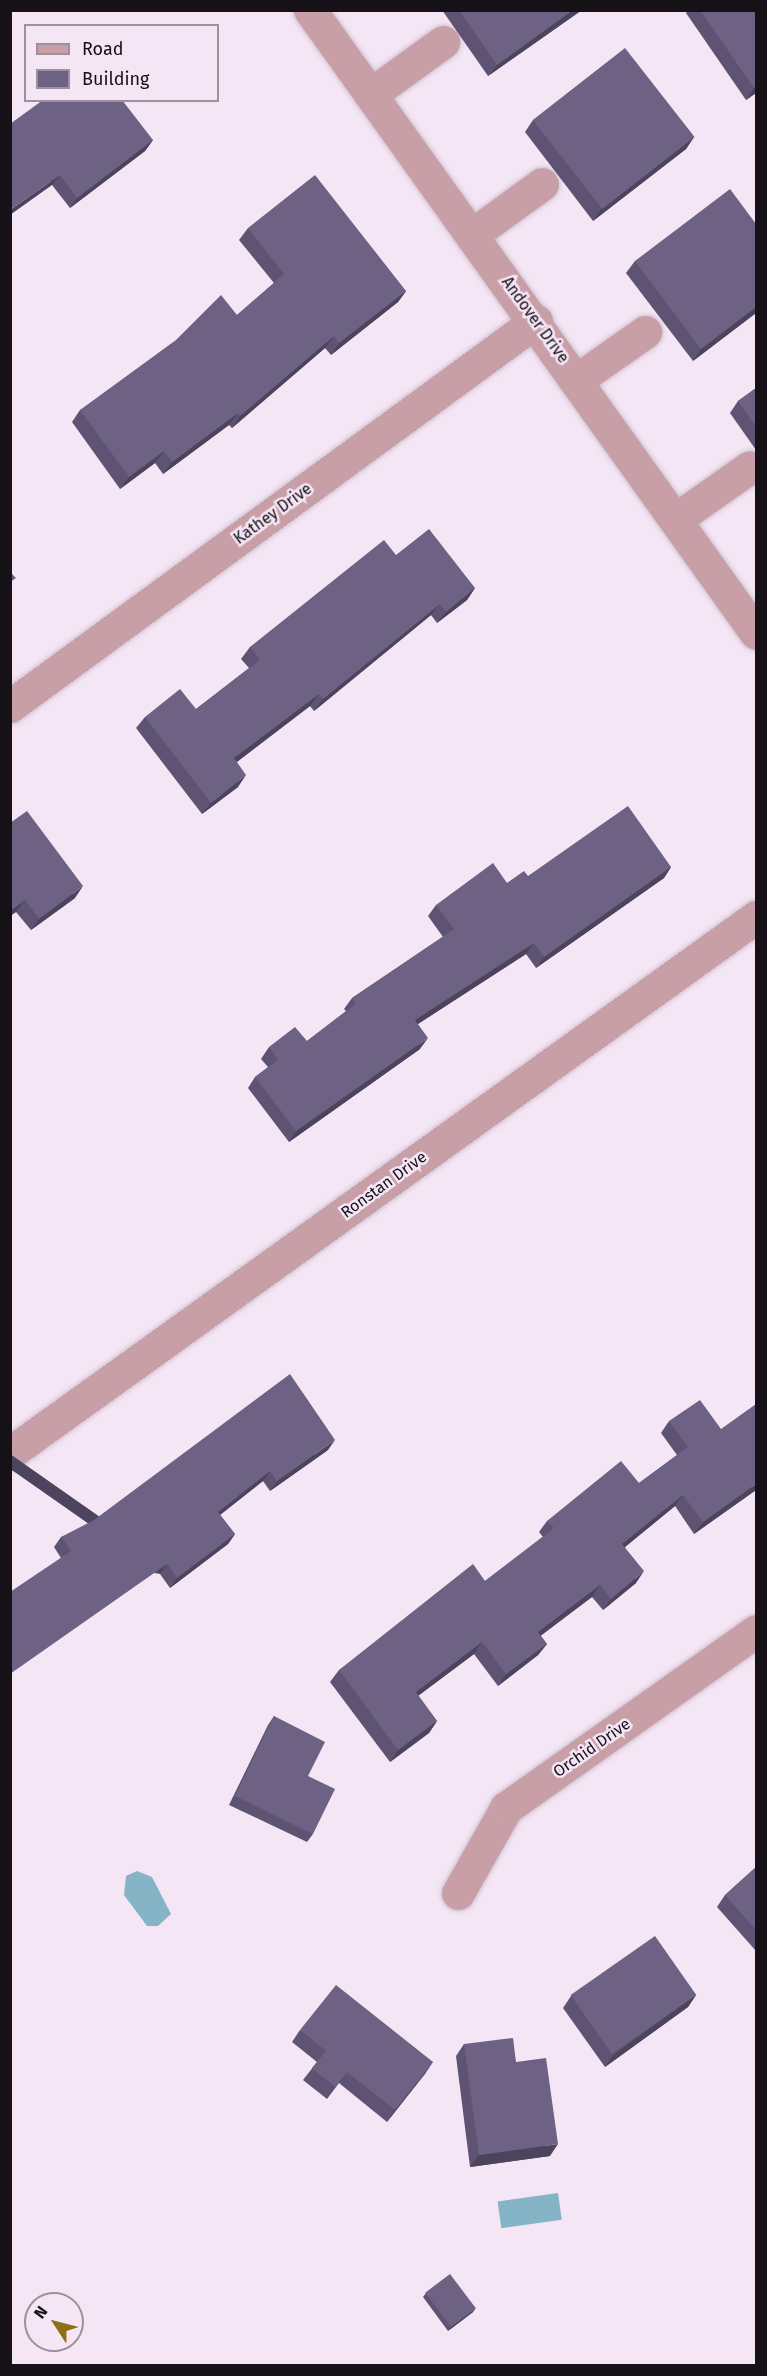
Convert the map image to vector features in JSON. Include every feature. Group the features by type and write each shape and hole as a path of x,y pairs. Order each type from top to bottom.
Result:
{"street":[{"name":"Andover Drive","path":"310,10 536,321 756,633"},
{"path":"371,94 443,42"},
{"path":"473,234 542,184"},
{"name":"Kathey Drive","path":"10,706 536,321"},
{"path":"578,380 645,332"},
{"path":"676,519 750,467"},
{"name":"Ronstan Drive","path":"10,1453 756,917"},
{"name":"Orchid Drive","path":"458,1893 506,1809 756,1631"}],"water":[{"path":"137,1871 152,1877 171,1914 158,1926 147,1926 124,1895 126,1876"},
{"path":"558,2193 562,2220 501,2228 498,2201"}],"building":[{"path":"459,10 573,10 497,65"},
{"path":"700,10 756,10 756,87 754,88"},
{"path":"625,48 695,137 602,209 533,120"},
{"path":"40,102 124,102 153,140 77,198 60,175 10,210 10,124"},
{"path":"315,175 406,291 339,343 334,336 240,416 238,413 172,462 164,451 129,477 80,410 176,340 221,295 237,315 284,274 248,228"},
{"path":"730,189 756,224 756,307 701,349 635,261"},
{"path":"756,388 756,427 738,401"},
{"path":"429,529 475,588 446,612 440,604 323,699 319,694 234,758 246,775 211,803 145,717 180,689 196,709 260,660 250,647 384,540 396,555"},
{"path":"10,572 16,578 10,582"},
{"path":"628,806 671,867 544,957 534,943 415,1020 428,1038 296,1131 255,1077 278,1060 269,1047 295,1027 307,1041 356,1004 352,998 454,929 436,905 493,863 507,883 524,871 528,876"},
{"path":"27,811 83,886 39,919 25,900 10,911 10,823"},
{"path":"290,1374 335,1440 277,1481 270,1471 218,1512 235,1534 177,1578 167,1564 10,1674 10,1592 71,1551 61,1537 94,1520"},
{"path":"700,1400 721,1429 756,1404 756,1484 703,1522 683,1495 622,1544 644,1571 611,1599 600,1585 538,1632 547,1644 506,1674 482,1642 416,1692 437,1721 398,1750 339,1670 473,1564 485,1581 554,1528 547,1521 621,1461 639,1483 688,1447 669,1421"},
{"path":"274,1716 325,1742 308,1776 335,1789 313,1834 235,1796"},
{"path":"756,1867 756,1930 725,1895"},
{"path":"655,1936 696,1995 612,2054 571,1995"},
{"path":"336,1985 433,2062 395,2110 347,2072 335,2087 312,2068 326,2051 300,2030"},
{"path":"513,2038 516,2062 546,2058 558,2144 479,2155 464,2044"},
{"path":"450,2274 476,2308 451,2327 425,2293"}]}
